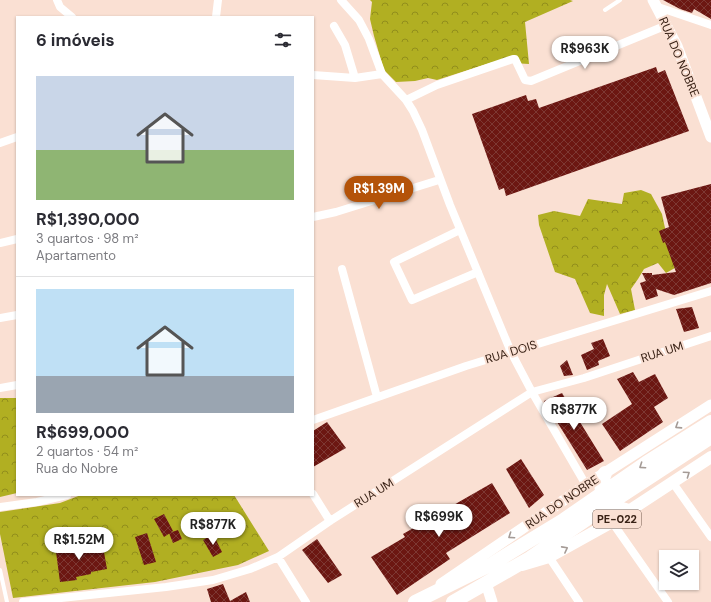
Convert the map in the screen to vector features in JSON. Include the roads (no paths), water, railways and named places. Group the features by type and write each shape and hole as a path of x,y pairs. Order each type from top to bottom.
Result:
{"highway":[{"name":"PE-022","path":"453,602 515,567 563,537 646,463 711,422"},
{"name":"PE-022","path":"415,602 492,564 562,521 606,498 711,437"},
{"path":"606,473 602,481 606,498 619,509 629,511"}],"main road":[{"name":"RUA DO NOBRE","path":"655,4 677,46 711,137"},
{"name":"RUA DO NOBRE","path":"415,602 586,485 711,405"},
{"name":"PE-022","path":"515,567 549,557 612,522 711,457"},
{"path":"486,583 492,602"}],"street":[{"path":"216,16 218,0"},
{"path":"341,0 359,20 369,39 382,74 406,100 422,130 439,180 511,352 532,392 586,485"},
{"path":"58,4 58,16"},
{"path":"58,4 71,16"},
{"path":"655,4 711,25"},
{"path":"406,100 437,85 513,59 515,59 525,80 531,81 667,25"},
{"path":"334,26 345,45 355,78"},
{"path":"314,75 355,78 382,74"},
{"path":"0,143 16,137"},
{"path":"314,217 336,212 439,180"},
{"path":"460,230 394,262 412,300 478,272"},
{"path":"0,243 16,240"},
{"path":"342,270 377,397"},
{"name":"RUA DOIS","path":"314,420 466,366 711,291"},
{"path":"0,318 16,315"},
{"name":"RUA UM","path":"23,602 166,587 212,580 250,569 278,557 330,521 532,392 584,378 711,336"},
{"path":"0,388 16,384"},
{"path":"673,483 711,537"},
{"path":"0,508 63,496"},
{"path":"314,496 330,521"},
{"path":"612,522 668,602"},
{"path":"278,557 306,602"},
{"path":"549,557 579,602"}],"lane":[{"path":"605,10 620,0"},
{"path":"0,570 7,602"}]}
